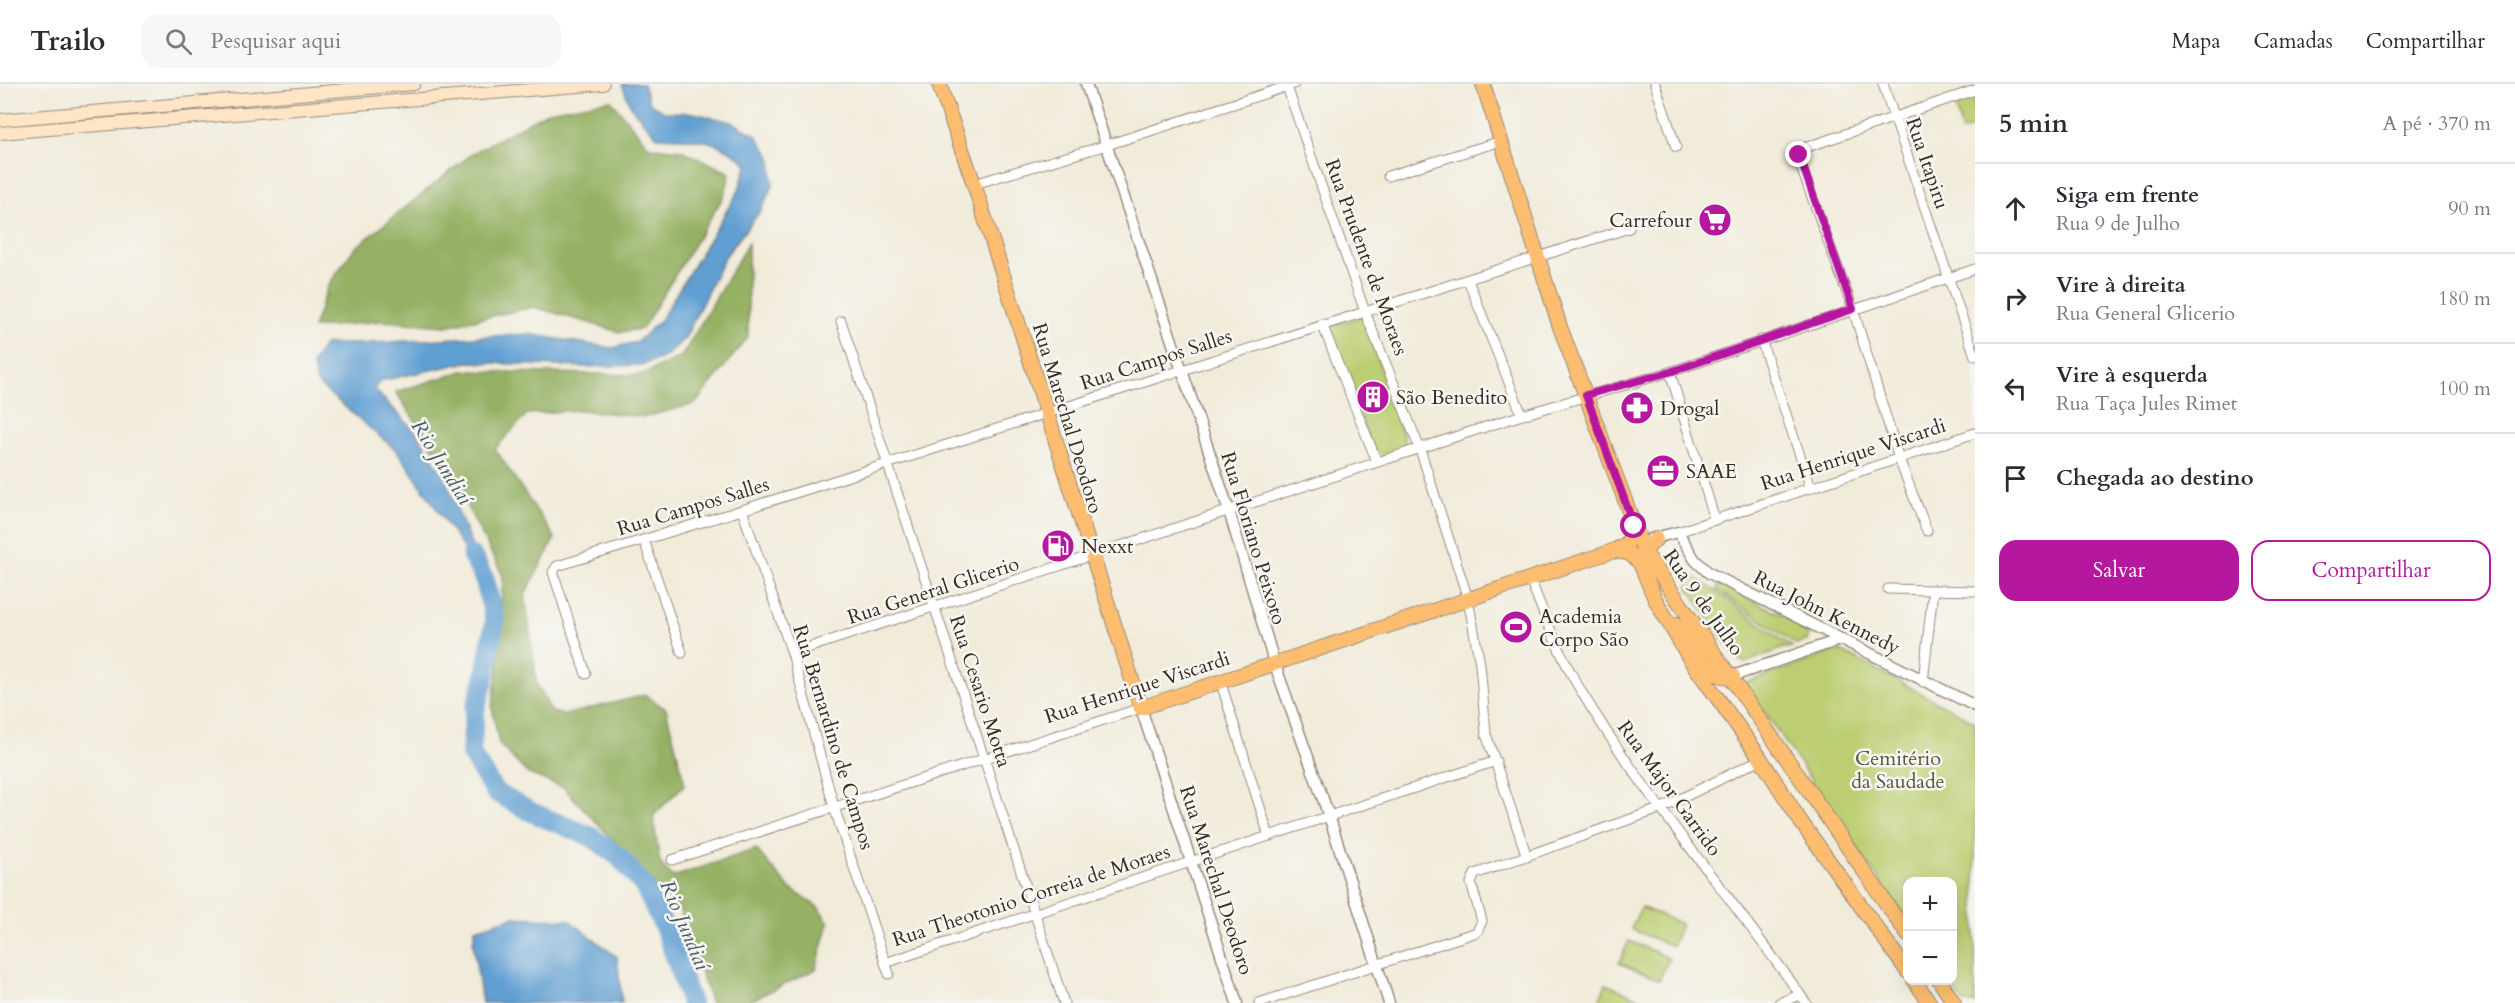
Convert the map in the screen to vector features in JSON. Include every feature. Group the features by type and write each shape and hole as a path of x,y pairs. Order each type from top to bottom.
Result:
{"main road":[{"path":"0,120 414,84"},
{"path":"0,133 597,84"},
{"name":"Rua Marechal Deodoro","path":"939,84 975,184 1141,708"},
{"name":"Rua 9 de Julho","path":"1483,84 1538,257 1637,532 1642,557 1663,614 1691,661 1761,759 1800,822 1903,965"},
{"path":"1613,551 1627,544 1637,532"},
{"path":"1642,557 1656,539"},
{"name":"Rua 9 de Julho","path":"1613,551 1642,557 1732,676 1905,931"},
{"name":"Rua Henrique Viscardi","path":"1141,708 1613,551"},
{"path":"1663,614 1681,627 1709,670 1723,678 1732,676"},
{"path":"1917,985 1930,1003"},
{"path":"1942,985 1954,1003"}],"street":[{"name":"Rua Floriano Peixoto","path":"1086,84 1228,511 1274,662 1329,816 1389,1003"},
{"path":"1655,84 1676,147"},
{"name":"Rua Itapiru","path":"1883,84 1975,356"},
{"path":"975,184 1107,145 1289,85"},
{"name":"Rua Prudente de Moraes","path":"1289,85 1365,312 1419,449 1468,599 1480,664 1486,734 1527,857"},
{"path":"1927,531 1899,459 1853,309 1798,159 1804,148 1975,90"},
{"path":"1388,176 1501,141"},
{"name":"Rua Campos Salles","path":"586,674 552,572 557,566 1047,414 1180,369 1629,228"},
{"name":"Rua General Glicerio","path":"792,653 1092,558 1522,415 1670,372 1975,269"},
{"path":"1468,280 1522,415"},
{"name":"Rua Cesario Motta","path":"841,321 1064,1003"},
{"path":"1322,324 1377,462"},
{"path":"1761,340 1811,489"},
{"path":"1670,372 1715,520"},
{"name":"Rua Henrique Viscardi","path":"1637,532 1656,539 1975,433"},
{"name":"Rua Bernardino de Campos","path":"742,510 792,653 834,807 889,974"},
{"name":"Rua John Kennedy","path":"1678,532 1695,560 1709,573 1975,706"},
{"path":"644,540 682,653"},
{"name":"Rua Major Garrido","path":"1530,579 1558,647 1580,690 1613,741 1803,999"},
{"path":"1888,589 1975,591"},
{"path":"1923,682 1933,590"},
{"path":"1808,651 1815,640 1811,623"},
{"path":"1732,676 1842,639"},
{"path":"1220,680 1269,836"},
{"name":"Rua Henrique Viscardi","path":"672,860 1141,708"},
{"name":"Rua Marechal Deodoro","path":"1141,708 1237,1003"},
{"path":"1259,1003 1477,932 1482,921 1471,878 1480,872 1662,808 1761,759"},
{"name":"Rua Theotonio Correia de Moraes","path":"885,963 1496,761"},
{"path":"1779,1003 1803,999"}],"green space":[{"path":"1975,95 1975,127 1962,131 1954,102"},
{"path":"611,100 649,147 681,150 730,173 725,194 642,329 620,332 534,307 446,326 382,321 313,328 329,284 354,249 473,153 549,111"},
{"path":"748,243 748,337 695,404 644,417 581,410 527,414 495,449 555,538 525,595 537,685 552,712 564,715 645,695 666,709 685,784 653,816 660,863 673,877 756,849 789,888 818,907 829,923 816,969 746,1003 711,1003 680,911 564,788 527,773 499,744 492,708 498,668 503,576 452,477 396,392 463,371 641,375 682,356"},
{"path":"1363,316 1408,451 1377,462 1327,327"},
{"path":"1690,578 1697,578 1792,647 1745,663 1734,656 1688,587"},
{"path":"1719,584 1801,624 1809,635 1807,641 1796,644 1717,590"},
{"name":"Cemitério da Saudade","path":"1839,650 1975,722 1975,1003 1963,1003 1951,985 1957,985 1957,877 1903,877 1903,915 1745,683"},
{"path":"1641,907 1681,924 1672,946 1631,929"},
{"path":"1629,941 1669,958 1659,980 1619,963"},
{"path":"1606,984 1646,1001 1645,1003 1598,1003"}],"water":[{"path":"622,84 643,84 649,102 664,112 693,113 732,122 756,135 771,157 773,185 761,210 724,258 685,338 665,357 641,365 585,367 468,362 380,381 374,389 417,433 445,478 485,580 398,452 317,383 312,363 325,344 528,334 612,348 637,342 661,319 738,192 747,164 726,149 706,141 657,137 631,107"},
{"path":"514,917 569,920 617,957 622,1003 482,1003 473,943 475,929"}],"waterway":[{"name":"Rio Jundiaí","path":"472,556 485,580 495,620 484,680 475,709 471,754 495,792 533,813 592,837 619,857 644,886 666,931 691,1003"}],"place":[{"name":"Carrefour","path":"1715,220"},
{"name":"São Benedito","path":"1373,397"},
{"name":"Drogal","path":"1637,408"},
{"name":"SAAE","path":"1663,471"},
{"name":"Nexxt","path":"1058,546"},
{"name":"Academia Corpo São","path":"1516,627"}],"route":[{"path":"1634,526 1586,395 1670,372 1853,309 1798,159 1799,155"}]}
